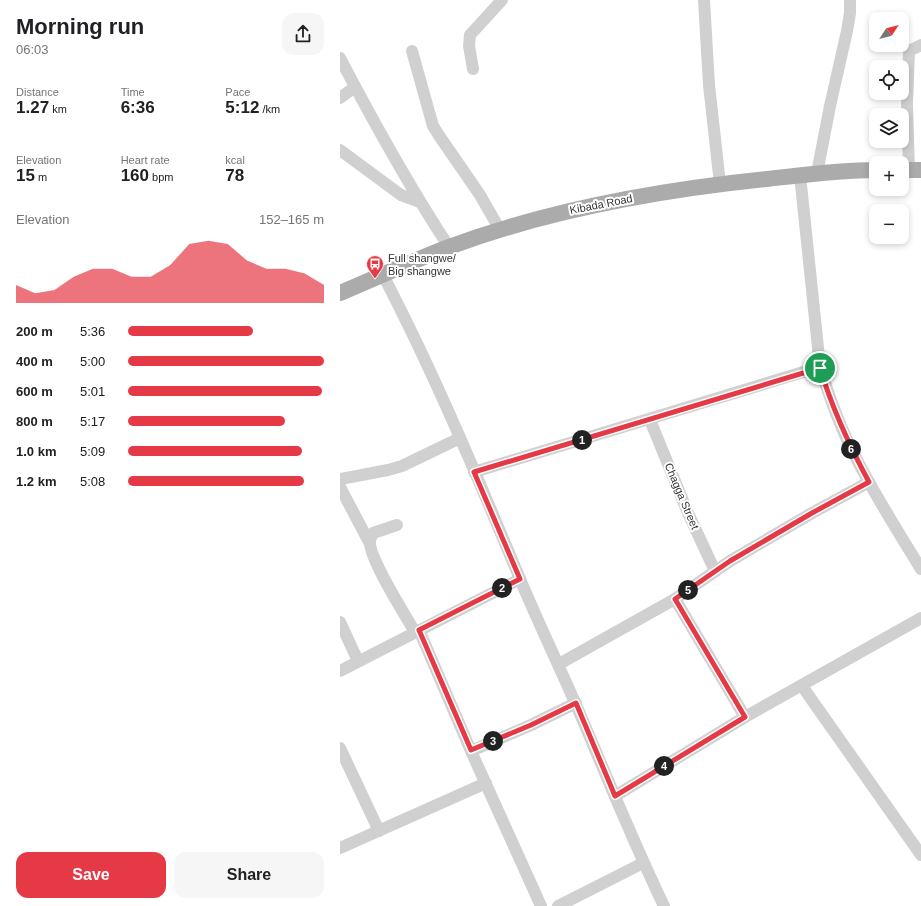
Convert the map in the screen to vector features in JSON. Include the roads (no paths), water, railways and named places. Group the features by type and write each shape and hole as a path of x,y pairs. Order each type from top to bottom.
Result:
{"main road":[{"name":"Kibada Road","path":"340,294 383,274 449,247 500,230 570,210 720,184 817,173 869,170"}],"street":[{"path":"473,69 469,46 470,34 502,0"},
{"path":"704,0 709,85 720,184"},
{"path":"817,173 847,31 850,13 850,0"},
{"path":"911,170 907,104 909,51 921,45"},
{"path":"412,51 433,126 480,195 500,230"},
{"path":"340,58 420,202 449,247"},
{"path":"340,98 355,87"},
{"path":"340,150 401,195 420,202"},
{"path":"800,175 820,368 829,397 852,450 869,482 921,569"},
{"path":"383,274 410,327 460,438 520,579 576,703 643,863 664,906"},
{"path":"474,472 820,368"},
{"name":"Chagga Street","path":"650,420 688,513 715,571"},
{"path":"340,479 402,466 460,438"},
{"path":"559,664 675,599 715,571 812,513 869,482"},
{"path":"340,487 370,542 375,559 382,574 417,631 541,906"},
{"path":"370,542 373,533 397,525"},
{"path":"340,671 520,579"},
{"path":"675,599 745,717"},
{"path":"615,796 745,717 921,618"},
{"path":"340,622 358,662"},
{"path":"802,686 921,855"},
{"path":"471,750 531,725 576,703"},
{"path":"340,748 379,831"},
{"path":"340,848 486,783"},
{"path":"558,906 643,863"}],"place":[{"name":"Full shangwe/ Big shangwe","path":"375,279"}]}
